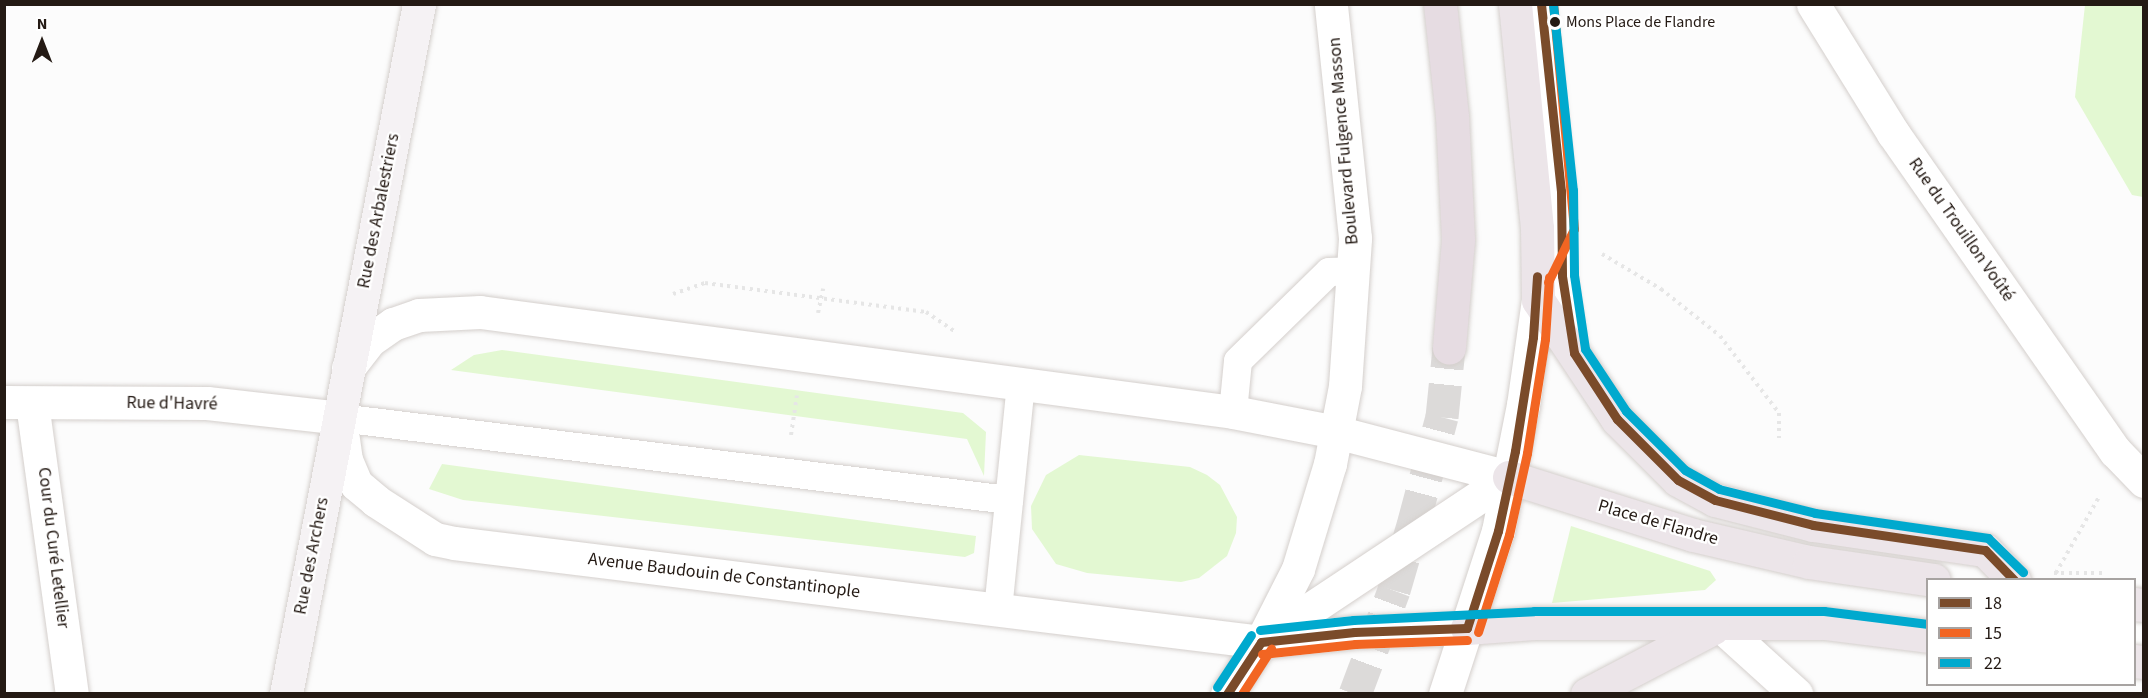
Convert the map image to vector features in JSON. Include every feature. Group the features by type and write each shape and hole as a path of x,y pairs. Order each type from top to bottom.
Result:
{"highway":[{"path":"1440,4 1452,116 1458,240 1449,348"}],"main road":[{"name":"Rue des Arbalestriers","path":"340,418 419,4"},
{"path":"1515,4 1537,228 1537,288 1605,403 1638,442 1678,480 1715,500 1813,525 1984,549 2013,578"},
{"name":"Rue des Archers","path":"286,693 340,418"},
{"name":"Place de Flandre","path":"1512,462 1568,497 1693,535 1809,562 1927,578"},
{"path":"1467,628 1534,623 1720,625 1824,623 1926,636"},
{"path":"1587,693 1720,625"}],"street":[{"name":"Boulevard Fulgence Masson","path":"1331,4 1355,238 1345,386 1336,432"},
{"name":"Rue du Trouillon Voûté","path":"1813,4 1893,133 2115,451 2144,481"},
{"path":"1445,693 1498,531 1512,462 1537,288"},
{"path":"348,368 370,340 393,324 419,315 480,312 1021,385"},
{"name":"Place de Flandre","path":"1021,385 1233,412 1512,462"},
{"name":"Rue d'Havré","path":"18,402 207,403 340,418"},
{"name":"Cour du Curé Letellier","path":"18,402 72,693"},
{"name":"Avenue Baudouin de Constantinople","path":"340,418 346,460 356,484 376,501 435,539 1261,642"},
{"path":"1227,693 1261,642 1298,569 1336,432"},
{"path":"1261,642 1512,462"},
{"path":"1720,625 1796,693"},
{"path":"1261,642 1354,632 1467,628"}],"lane":[{"path":"1541,4 1562,229 1562,276 1574,353"},
{"path":"1537,288 1562,229"},
{"path":"1233,412 1238,361 1329,272 1353,271"},
{"path":"998,610 1021,385"},
{"path":"340,418 1009,500"}],"path":[{"path":"1594,251 1661,289 1720,336 1779,413 1779,438"},
{"path":"671,295 705,283 926,312 959,334"},
{"path":"818,314 823,289"},
{"path":"2111,573 2056,573 2098,499 2115,451"}],"green space":[{"path":"2085,5 2143,5 2143,197 2132,195 2075,97"},
{"path":"502,350 963,413 986,432 984,476 967,439 451,370 474,355"},
{"path":"1079,455 1190,467 1207,475 1220,485 1237,517 1236,533 1227,556 1199,578 1181,582 1087,573 1056,564 1032,529 1031,506 1046,475"},
{"path":"442,464 976,536 974,553 965,557 463,500 429,489"},
{"path":"1571,526 1710,571 1716,580 1705,590 1552,603"}],"tunnel":[{"path":"1355,694 1394,590 1413,525 1442,417 1449,348"}],"transit line":[{"name":"18","path":"1541,4 1561,191 1562,276 1574,353 1617,419 1678,480 1715,500 1813,525 1985,550 2012,578"},
{"name":"15","path":"1548,282 1574,229 1553,4"},
{"name":"22","path":"1553,4 1573,190 1574,275 1585,349 1626,411 1685,470 1719,489 1815,513 1988,538 2023,572"},
{"name":"18","path":"1467,628 1498,531 1515,451 1533,337 1537,276"},
{"name":"15","path":"1478,632 1509,535 1527,453 1545,339 1549,277"},
{"name":"22","path":"1260,630 1353,620 1534,611 1824,611 1926,624"},
{"name":"18","path":"1261,642 1354,632 1467,628"},
{"name":"22","path":"1217,687 1251,635"},
{"name":"15","path":"1262,654 1355,644 1467,640"},
{"name":"18","path":"1227,694 1261,642"},
{"name":"15","path":"1242,694 1271,649"}],"place":[{"name":"Mons Place de Flandre","path":"1555,22"}]}
